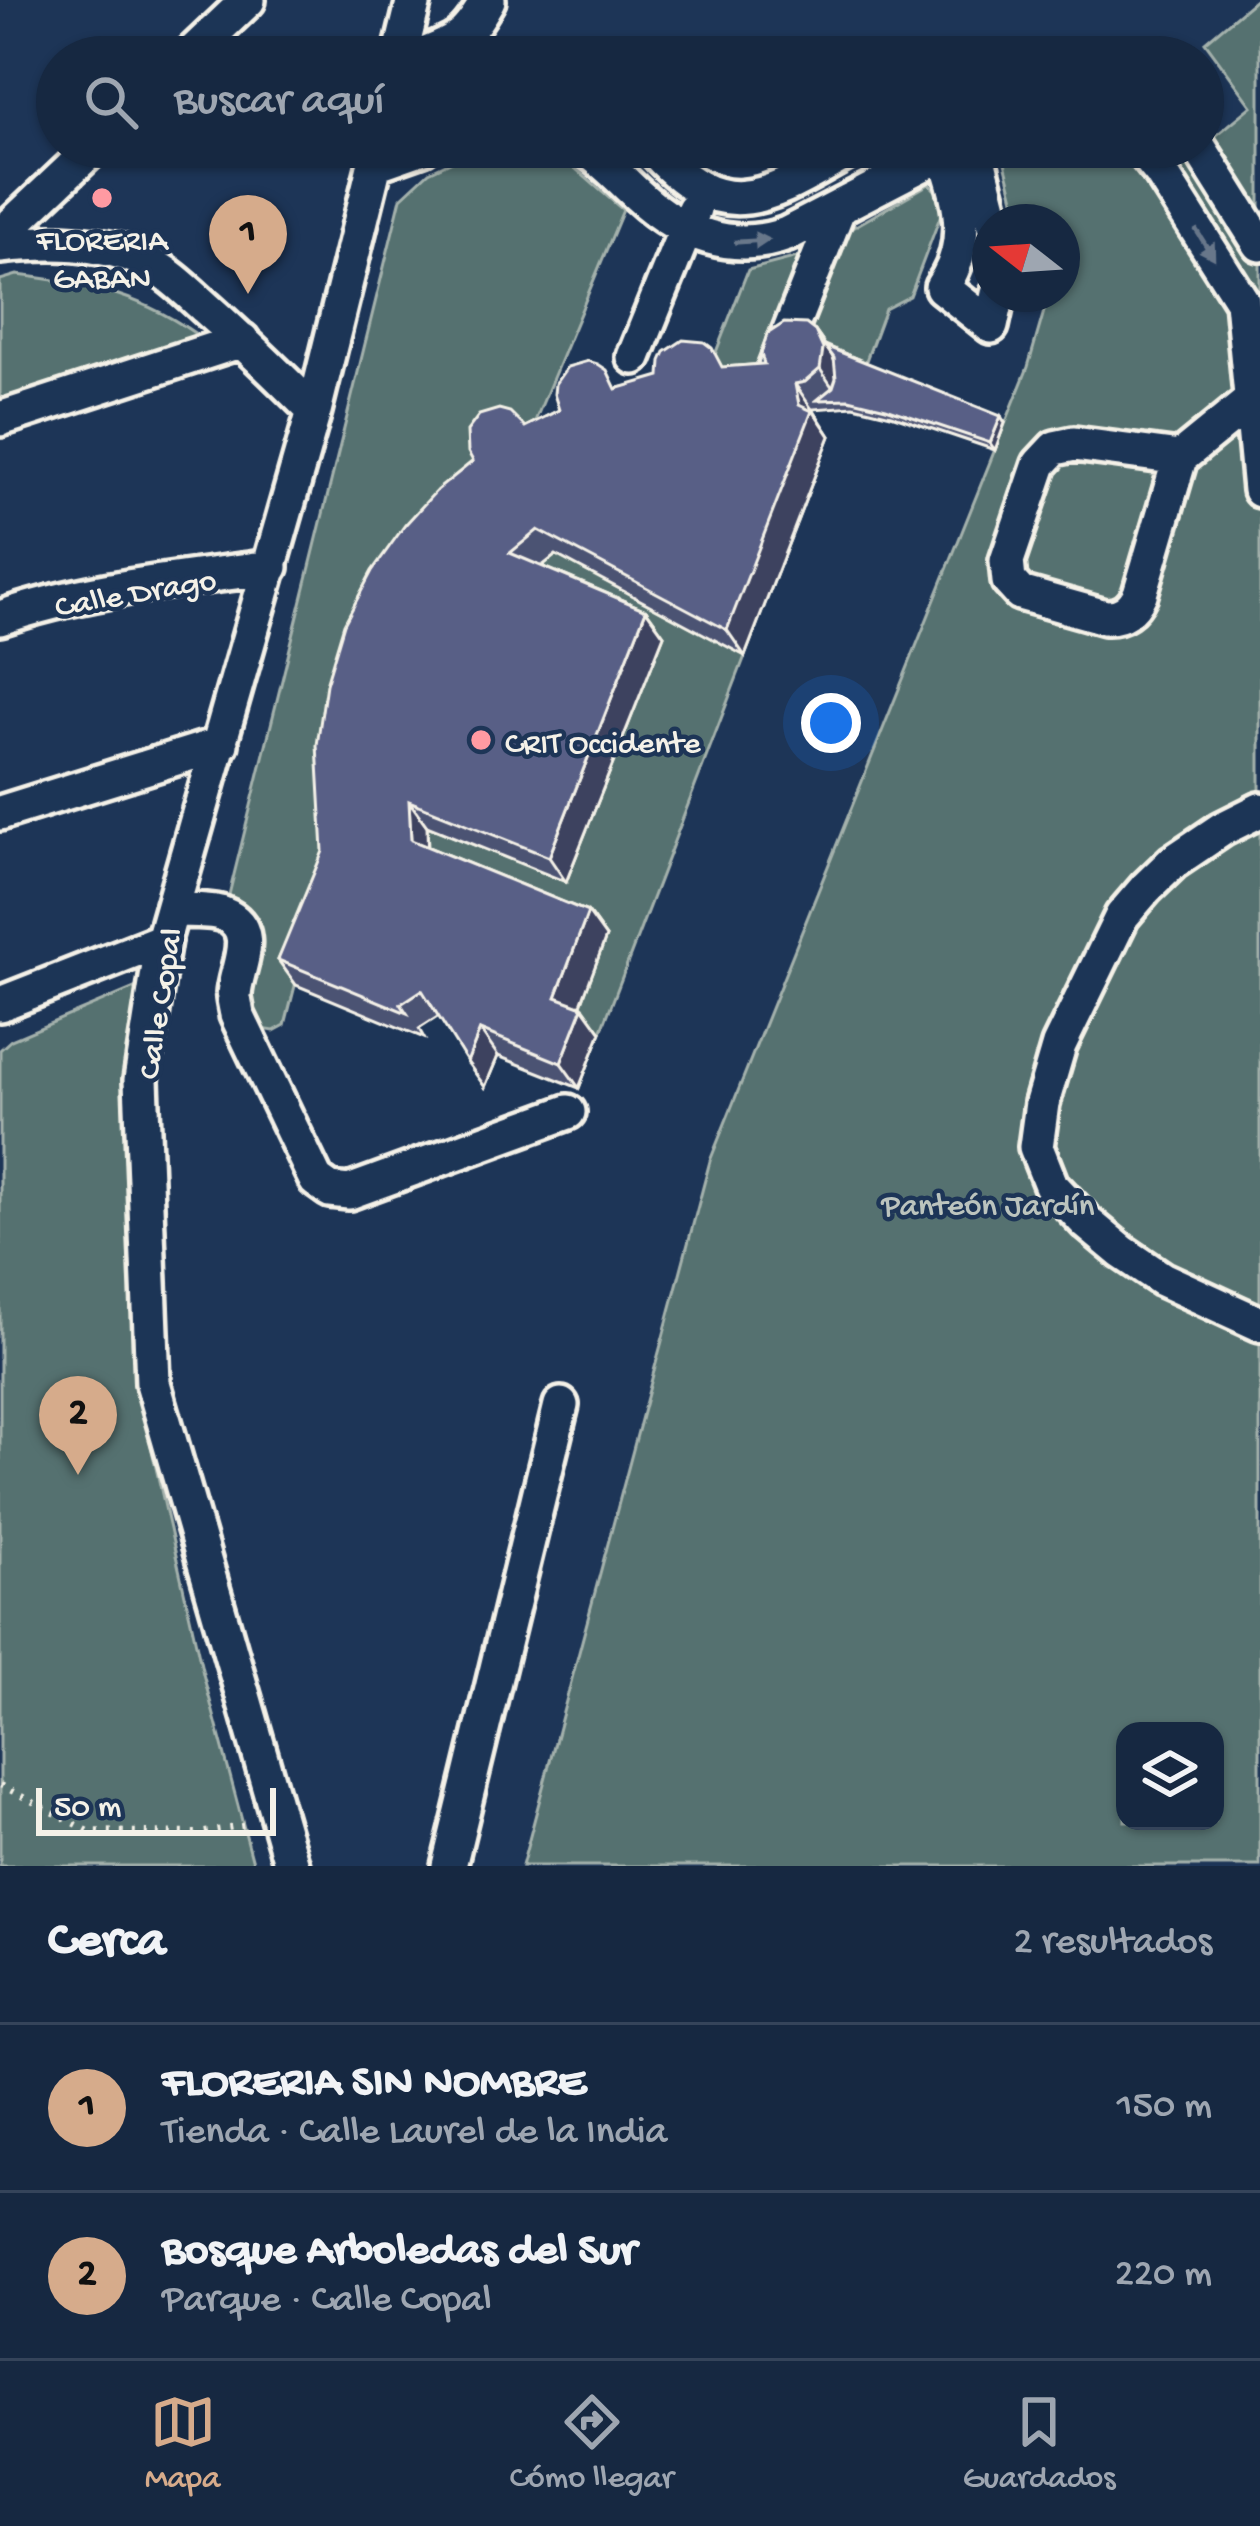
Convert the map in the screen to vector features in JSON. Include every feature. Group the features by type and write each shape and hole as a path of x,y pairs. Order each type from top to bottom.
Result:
{"street":[{"path":"210,36 248,0"},
{"path":"405,36 414,0"},
{"path":"463,36 488,0"},
{"path":"0,236 72,168"},
{"name":"Calle Copal","path":"292,1866 153,1383 141,1080 168,925 314,412 374,168"},
{"path":"611,168 641,198 686,229 729,243 770,241 915,168"},
{"path":"670,168 702,189 739,200 764,195 816,168"},
{"path":"956,168 962,236 959,256 942,286 972,300"},
{"path":"965,168 984,204"},
{"path":"1157,168 1251,292 1260,490"},
{"path":"1212,168 1260,244"},
{"path":"634,357 702,189"},
{"path":"769,384 839,207"},
{"path":"0,246 76,243 148,263 242,340 314,412"},
{"path":"0,419 242,340"},
{"path":"1180,458 1074,444 1054,448 1040,464 1007,561 1010,581 1020,593 1105,617 1130,609 1140,594 1180,458 1255,400"},
{"name":"Calle Drago","path":"0,618 109,591 271,567"},
{"path":"0,813 221,744"},
{"path":"1260,810 1173,862 1122,916 1059,1045 1042,1103 1036,1148 1051,1185 1122,1252 1162,1279 1260,1324"},
{"path":"0,1004 168,925 224,914 239,927 244,940 233,996 237,1015 316,1180 330,1190 349,1192 568,1112"},
{"path":"449,1866 561,1405"}],"path":[{"path":"0,1785 89,1831 198,1833 279,1820"}],"green space":[{"name":"Panteón Jardín","path":"1260,0 1260,1866 522,1866 710,1161 1028,367 1044,312 1080,312 1080,204 1015,204 1006,168 1142,168 1156,185 1177,168 1224,168 1224,129 1252,106 1224,68 1224,36 1212,36"},
{"path":"438,168 574,168 623,210 528,438 336,825 285,1025 274,1031 262,1029 247,1003 260,958 260,940 227,903 401,198"},
{"path":"929,184 946,201 910,296 885,309 864,366 823,350 797,350 845,232"},
{"path":"809,254 751,391 711,365 748,270"},
{"path":"17,275 115,294 160,312 204,340 0,407 0,280"},
{"path":"556,555 745,656 601,1032 428,866 427,826 567,882 527,578"},
{"path":"146,983 127,1160 136,1380 203,1674 254,1866 0,1866 0,1050 11,1040"}],"building":[{"name":"CRIT Occidente","path":"784,323 806,324 815,331 823,349 820,369 795,384 799,405 812,411 727,630 538,530 510,553 646,610 549,857 409,801 411,840 588,912 556,997 583,1007 561,1063 480,1030 467,1062 422,990 401,1004 407,1013 278,960 323,851 317,745 326,684 344,624 372,571 405,525 473,461 467,431 479,415 499,409 510,412 525,427 559,410 555,384 567,367 588,361 598,364 607,370 616,389 660,376 665,352 683,340 704,342 722,367 764,364 761,354 767,334"},
{"path":"825,346 1001,416 990,443 886,408 849,399 817,400 833,387 836,378 834,358"}],"place":[{"name":"FLORERIA GABAN","path":"102,198"},
{"name":"FLORERIA SIN NOMBRE","path":"248,294"},
{"name":"CRIT Occidente","path":"481,740"},
{"name":"Bosque Arboledas del Sur","path":"78,1475"}]}
